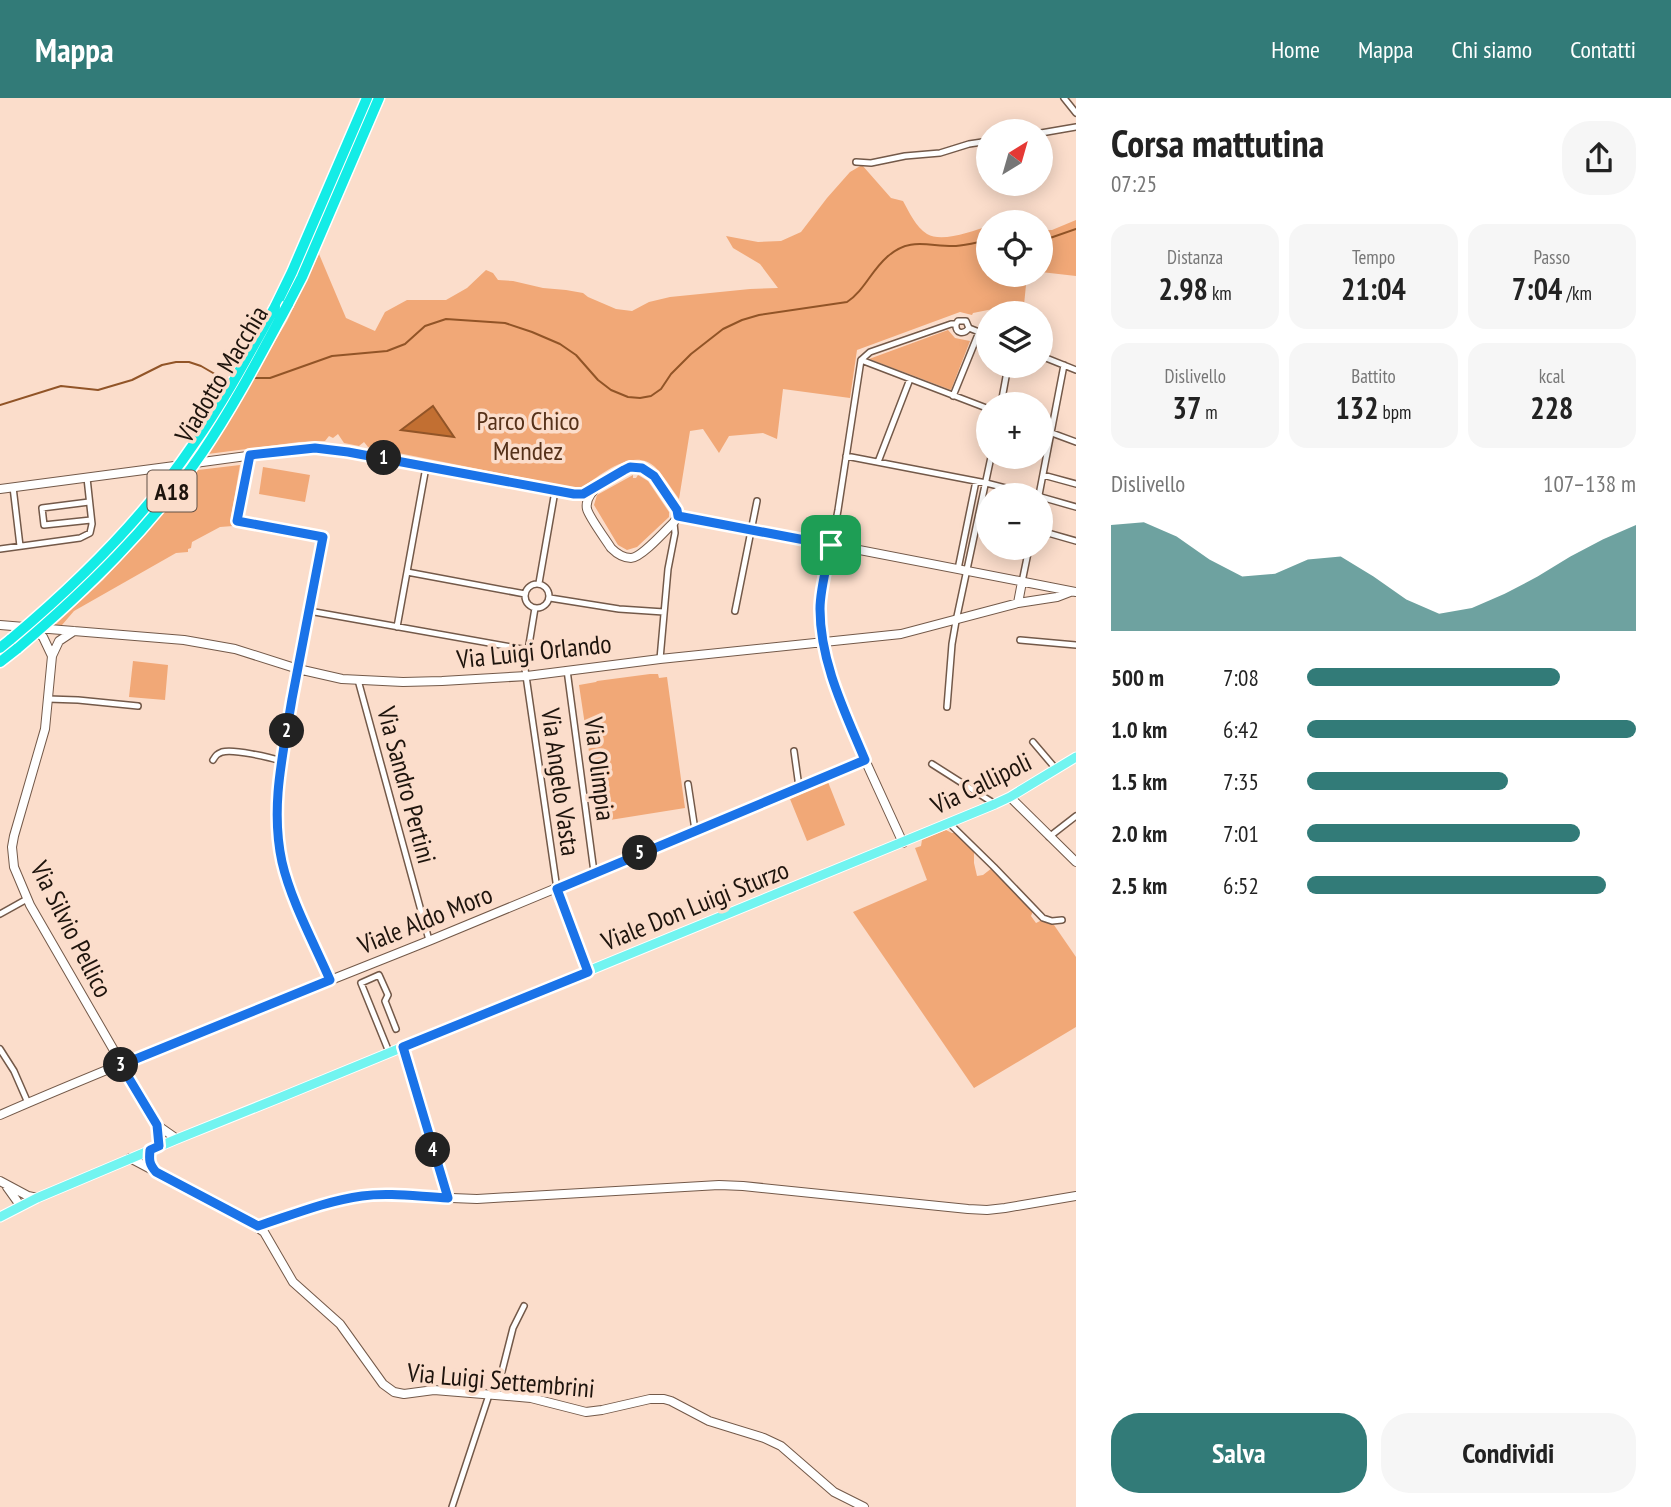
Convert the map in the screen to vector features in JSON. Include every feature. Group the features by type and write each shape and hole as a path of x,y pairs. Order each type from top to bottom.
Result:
{"highway":[{"name":"Viadotto Macchia","path":"14,644 90,569 158,492 206,426 275,307 368,98"},
{"name":"Viadotto Macchia","path":"14,644 66,606 137,535 173,491 215,432 244,385 302,277 379,98"},
{"name":"A18","path":"0,648 14,644"},
{"name":"A18","path":"0,662 14,644"}],"main road":[{"name":"Via Callipoli","path":"903,843 1010,797 1076,757"},
{"name":"Viale Don Luigi Sturzo","path":"0,1217 19,1206 130,1158 903,843"}],"street":[{"path":"1064,98 1076,113"},
{"path":"1054,131 1076,127"},
{"path":"856,162 871,163 940,153 976,143"},
{"path":"903,843 836,689 823,642 820,607 861,362 870,352 951,324 956,324 958,332 966,332 969,328 976,331"},
{"path":"953,396 976,339"},
{"path":"1053,361 1076,370"},
{"path":"861,362 976,404"},
{"path":"1053,423 1064,365"},
{"path":"878,462 909,381"},
{"path":"1053,434 1076,442"},
{"path":"0,489 299,449 332,449 583,494 630,467 642,468 654,476 677,510 678,519 668,569 660,659"},
{"path":"250,455 237,521 323,537 281,761 276,810 283,864 295,900 330,980"},
{"path":"846,456 986,483 989,469"},
{"path":"397,627 426,467"},
{"path":"1041,483 1044,469"},
{"path":"1043,475 1076,484"},
{"path":"0,549 80,538 90,533 87,478"},
{"path":"947,707 952,644 976,481"},
{"path":"587,509 588,499 598,486"},
{"path":"13,488 20,546"},
{"path":"555,491 578,499 611,548 621,556 629,558 638,556 678,519"},
{"path":"539,583 555,491"},
{"path":"1053,500 1076,507"},
{"path":"735,611 757,501"},
{"path":"89,502 42,508 44,525 91,520"},
{"path":"678,519 751,529 1073,592"},
{"path":"963,570 976,530"},
{"path":"1053,534 1076,541"},
{"path":"1018,603 1026,560"},
{"path":"407,572 525,594"},
{"path":"539,583 549,591 550,598 547,604 535,611 526,600 525,594 533,584 539,583"},
{"name":"Via Luigi Orlando","path":"0,625 210,643 325,676 358,680 431,682 527,676 901,634 1018,603 1073,592"},
{"path":"550,598 664,612"},
{"path":"309,611 528,650"},
{"name":"Via Angelo Vasta","path":"535,611 525,669 557,889 588,972"},
{"path":"31,627 43,637 53,654"},
{"path":"47,644 54,629"},
{"name":"Via Silvio Pellico","path":"54,629 56,635 45,729 18,819 12,847 14,867 27,899 157,1125"},
{"path":"53,654 60,641 74,631"},
{"path":"1020,640 1076,645"},
{"name":"Via Olimpia","path":"567,670 594,872"},
{"name":"Via Sandro Pertini","path":"358,680 429,940"},
{"path":"48,699 138,706"},
{"path":"1033,742 1056,769"},
{"path":"213,760 220,752 225,751 281,761"},
{"path":"794,751 799,787"},
{"name":"Viale Aldo Moro","path":"0,1115 557,889 865,760"},
{"path":"932,764 995,804"},
{"path":"688,784 695,830"},
{"path":"1010,797 1076,862"},
{"path":"1049,837 1076,816"},
{"path":"949,823 1042,918 1062,920"},
{"path":"0,914 27,899"},
{"path":"389,1053 361,983 379,975 396,1029"},
{"path":"371,1007 385,1001"},
{"path":"403,1047 448,1198"},
{"path":"0,1049 14,1071 28,1103"},
{"path":"157,1125 177,1139"},
{"path":"156,1172 149,1160 155,1148 157,1125"},
{"name":"Via Luigi Settembrini","path":"130,1158 258,1226 269,1239 293,1282 340,1324 388,1389 404,1394 434,1390 539,1399 586,1412 650,1399 671,1401 709,1420 782,1446 834,1492 864,1507"},
{"path":"1,1182 37,1198"},
{"path":"1,1182 12,1193 19,1206"},
{"path":"258,1226 330,1203 363,1196 510,1198 719,1185 986,1210 1076,1196"},
{"path":"452,1507 513,1328 524,1306"}],"green space":[{"name":"Parco Chico Mendez","path":"862,165 891,198 903,201 916,223 927,234 949,237 976,230 976,287 1026,287 1024,301 976,301 976,312 972,315 960,312 857,350 850,398 783,389 777,439 763,433 729,436 719,453 703,429 690,431 679,499 655,467 646,461 637,460 617,465 581,488 575,488 368,447 364,442 359,446 344,443 338,434 333,438 329,436 325,441 208,454 287,321 319,254 346,318 375,331 385,312 407,300 446,300 467,288 486,270 493,273 498,280 583,293 616,309 632,311 649,302 670,297 778,288 760,264 733,248 726,236 758,242 781,241 801,232 850,172"},
{"path":"1076,220 1076,276 1053,273 1053,230"},
{"path":"948,330 955,338 970,341 951,390 869,359"},
{"path":"240,465 231,517 233,526 220,527 192,542 188,552 176,553 74,611 62,625 55,625 103,580 142,538 198,470"},
{"path":"263,467 310,475 305,502 259,494"},
{"path":"633,475 633,478 638,475 648,481 669,512 669,517 637,547 627,550 618,545 594,505 597,495"},
{"path":"133,661 168,665 165,700 129,697"},
{"path":"658,674 659,678 667,677 685,808 610,820 609,817 599,819 579,685"},
{"path":"828,782 845,825 807,841 790,799"},
{"path":"946,830 955,833 974,852 977,876 992,868 1033,911 1031,916 1036,923 1042,920 1054,925 1076,957 1076,1027 974,1088 853,912 927,880 915,848 921,846 922,840"}],"shaded area":[{"path":"433,406 454,437 401,430"}],"waterway":[{"path":"1053,237 1076,229"},
{"path":"251,378 270,378 332,356 387,351 405,344 425,326 446,319 505,323 532,332 560,344 576,355 598,380 611,390 628,397 651,396 661,389 671,374 691,354 723,329 742,320 847,302 887,257 904,247 920,244 956,246 976,242"},
{"path":"0,405 61,386 98,390 176,362 189,362 228,379"}],"route":[{"path":"299,449 332,449 574,494 583,494 630,467 642,468 654,476 677,510 678,516 831,545 820,607 823,642 836,689 865,760 557,889 588,972 403,1047 448,1198 363,1196 330,1203 258,1226 156,1172 149,1160 150,1150 159,1146 157,1125 121,1065 330,980 295,900 283,864 276,810 281,761 323,537 237,521 250,455 299,449"}]}
